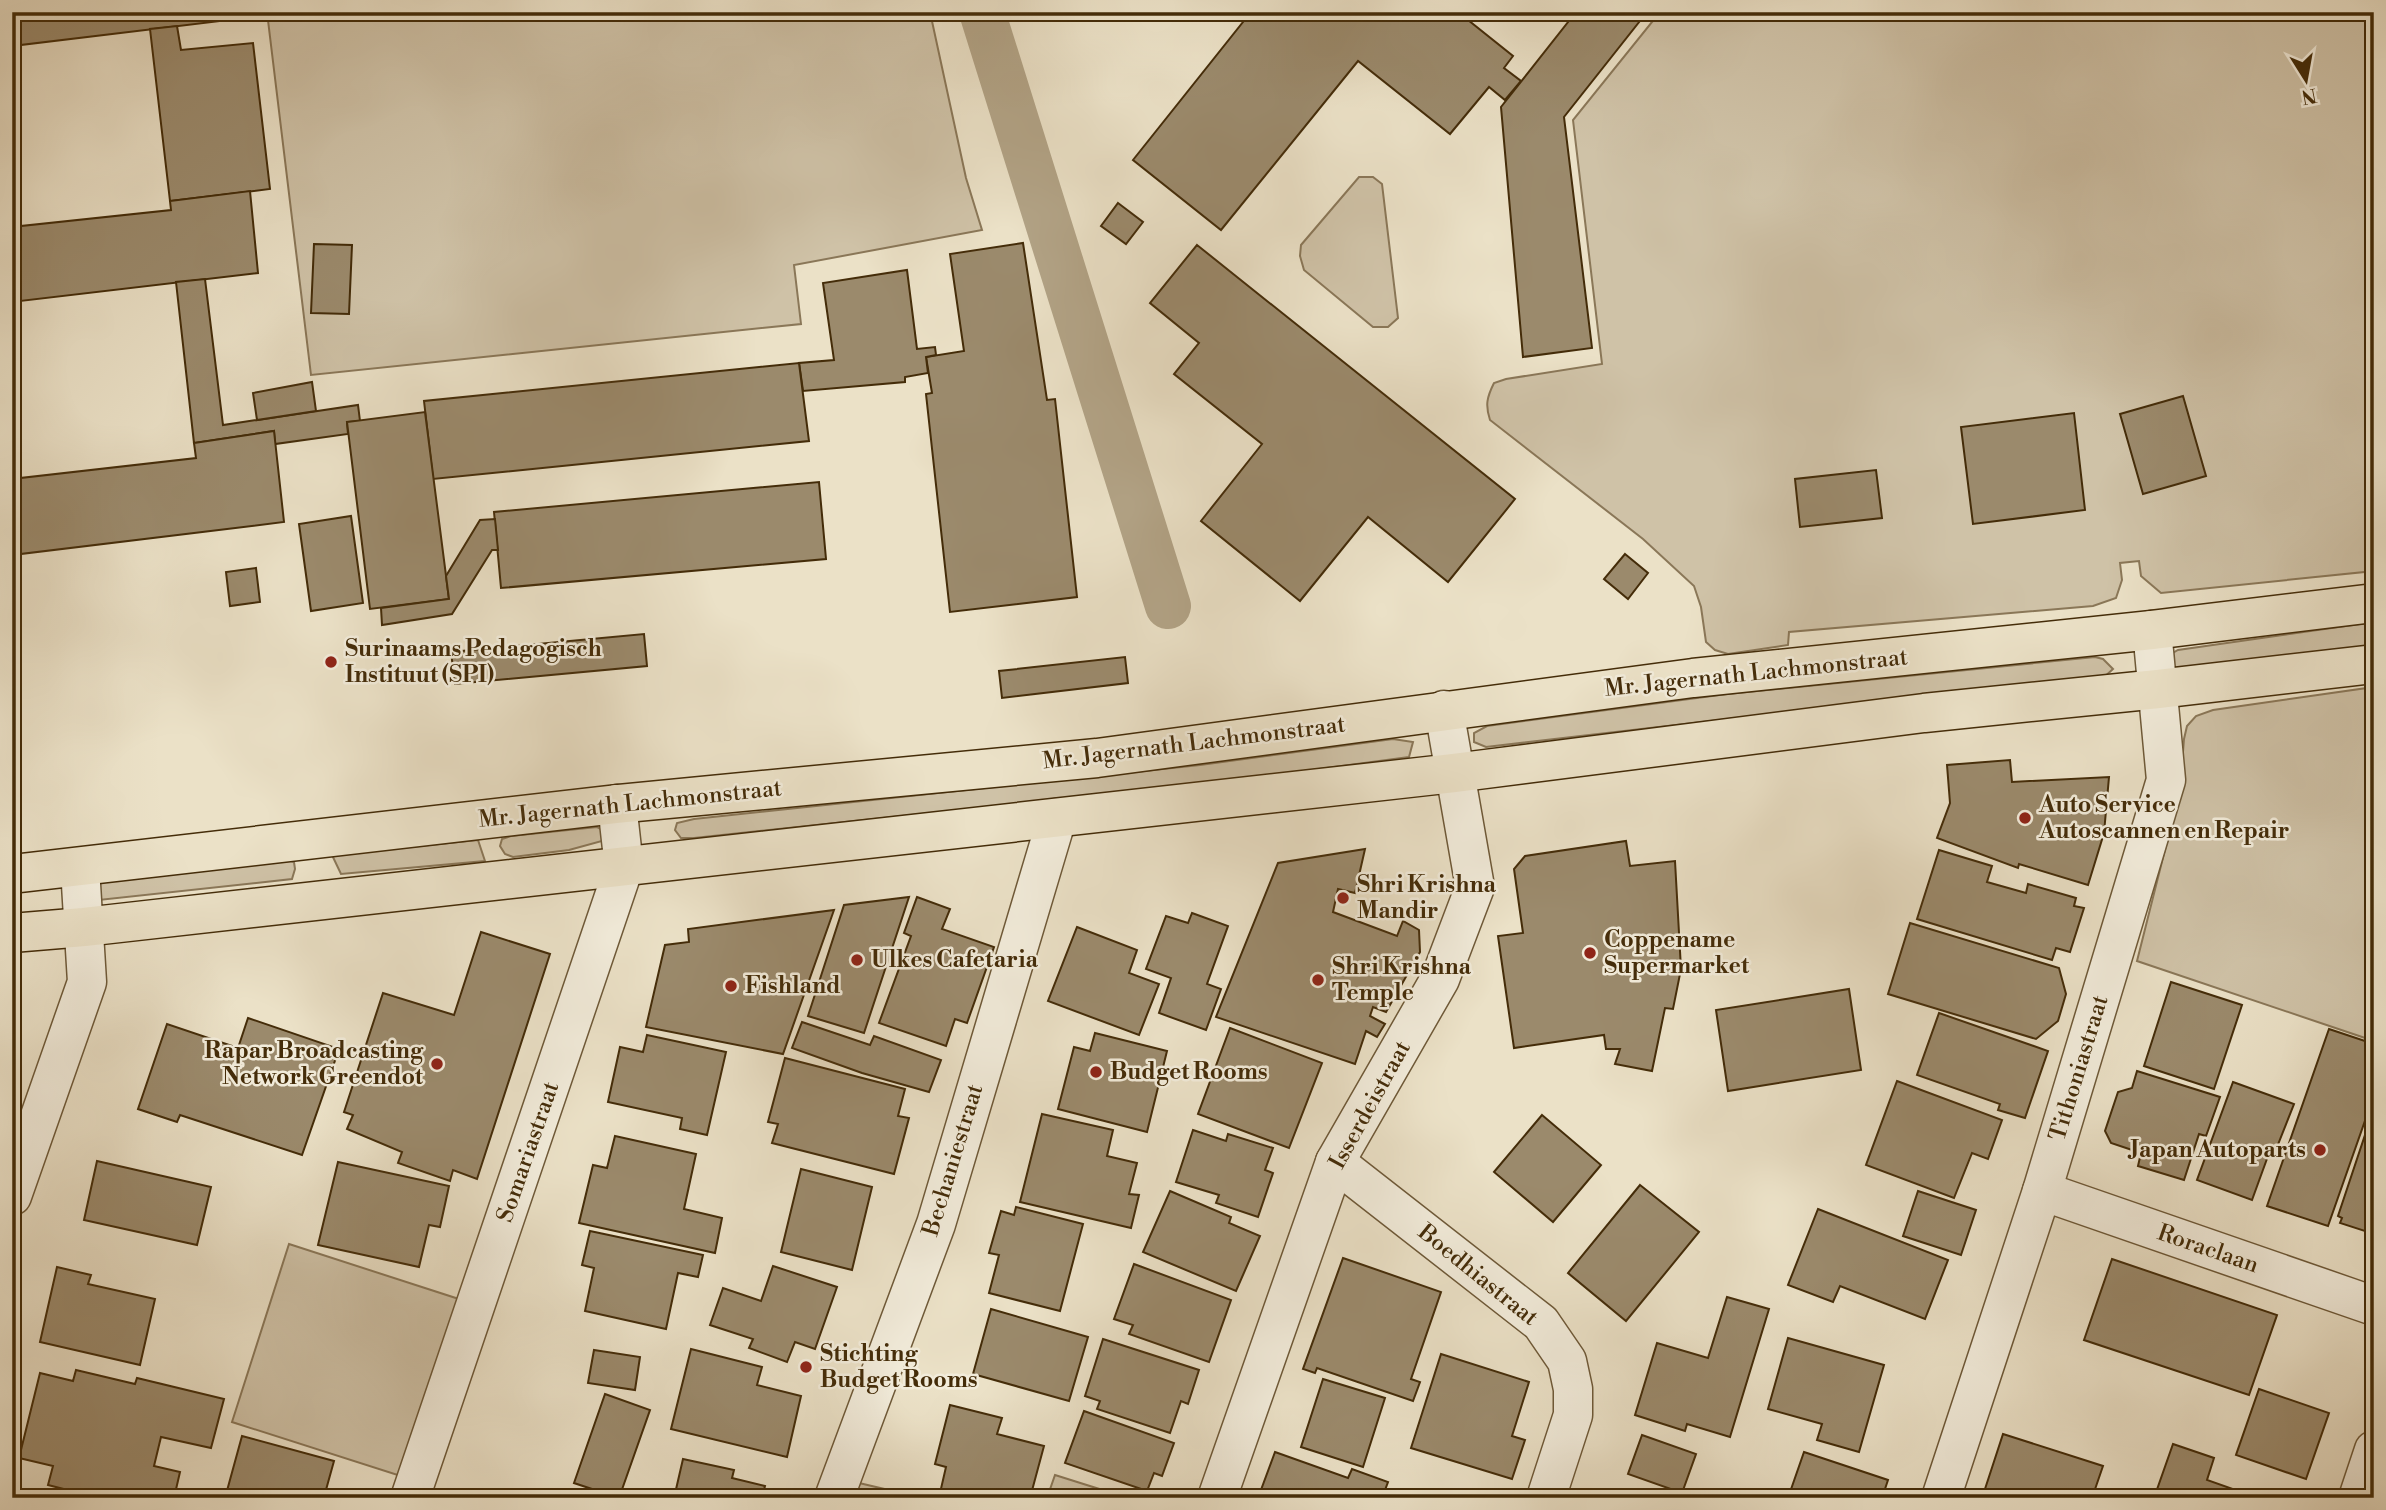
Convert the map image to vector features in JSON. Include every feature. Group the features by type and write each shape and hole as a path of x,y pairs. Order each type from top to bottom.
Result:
{"main road":[{"name":"Mr. Jagernath Lachmonstraat","path":"12,874 617,804 1097,758 1707,677 2152,630 2374,603"},
{"path":"12,933 84,928 1454,773 1924,713 2374,664"}],"street":[{"name":"Tithoniastraat","path":"1941,1498 2042,1191 2166,780 2152,630"},
{"name":"Isserdeistraat","path":"1217,1498 1335,1163 1440,979 1475,887 1444,710"},
{"name":"Somariastraat","path":"410,1498 624,867 617,804"},
{"name":"Bechaniestraat","path":"834,1498 936,1224 1057,818"},
{"path":"12,1196 87,982 80,867"},
{"name":"Boedhiastraat","path":"1335,1163 1541,1323 1567,1361 1573,1389 1573,1415 1546,1498"},
{"name":"Roraclaan","path":"2042,1191 2374,1306"},
{"path":"2358,1498 2374,1450"}],"shaded area":[{"path":"267,12 930,12 966,178 982,230 794,265 801,324 311,375"},
{"path":"1660,12 2374,12 2374,571 2161,593 2141,576 2139,561 2120,563 2122,580 2116,598 2093,606 1789,632 1788,645 1728,654 1715,650 1706,642 1701,607 1694,586 1643,539 1490,420 1487,405 1494,383 1602,364 1573,120"},
{"path":"1359,177 1373,177 1382,184 1398,318 1388,327 1373,327 1304,270 1300,256 1301,245"},
{"path":"2374,622 2374,645 2178,671 2172,665 2171,654 2178,650"},
{"path":"2095,657 2103,659 2113,669 2101,680 1866,703 1486,747 1474,742 1474,733 1487,726 1727,694"},
{"path":"2374,687 2374,1041 2137,961 2180,790 2187,726 2196,716 2213,710"},
{"path":"1393,739 1413,742 1409,757 1222,782 694,838 681,838 675,830 677,823 694,819 1200,765"},
{"path":"597,827 605,831 602,841 569,850 513,857 505,854 500,846 502,839 511,836"},
{"path":"478,840 485,861 341,874 332,855"},
{"path":"285,859 294,862 292,879 99,900 93,882"},
{"path":"289,1244 465,1301 407,1478 232,1422"},
{"path":"1055,1475 1128,1498 1047,1498"},
{"path":"859,1483 923,1498 853,1498"}],"building":[{"path":"12,12 228,12 229,20 12,46"},
{"path":"1251,12 1458,12 1513,56 1504,68 1521,81 1505,100 1489,87 1450,134 1358,61 1221,230 1133,160"},
{"path":"1576,12 1647,12 1564,117 1592,348 1523,357 1501,107"},
{"path":"177,26 181,50 253,43 270,189 170,201 150,29"},
{"path":"250,191 258,273 12,302 12,227 171,210 170,201"},
{"path":"1118,203 1143,222 1126,244 1101,226"},
{"path":"1023,243 1047,400 1055,399 1077,597 950,612 926,394 932,393 926,357 964,351 950,254"},
{"path":"314,244 352,245 349,314 311,313"},
{"path":"1197,245 1515,499 1448,582 1368,517 1300,601 1201,521 1262,444 1174,374 1199,343 1150,303"},
{"path":"907,270 917,349 935,347 936,355 926,357 928,373 905,377 905,382 803,391 799,363 834,360 823,283"},
{"path":"205,279 223,425 358,405 360,421 347,422 348,434 275,444 274,431 194,443 176,282"},
{"path":"799,363 809,441 433,479 424,401"},
{"path":"312,382 316,411 257,420 253,393"},
{"path":"2183,396 2206,476 2143,494 2120,414"},
{"path":"425,412 449,599 370,609 347,422"},
{"path":"2074,413 2085,510 1973,524 1961,427"},
{"path":"274,431 284,522 12,555 12,479 196,458 194,443"},
{"path":"1876,470 1882,518 1800,527 1795,479"},
{"path":"819,482 826,559 501,588 494,512"},
{"path":"351,516 363,603 311,611 299,524"},
{"path":"495,519 498,550 492,550 452,614 382,625 381,608 449,599 446,576 480,520"},
{"path":"1625,554 1648,573 1628,599 1604,579"},
{"path":"256,568 260,602 230,606 226,572"},
{"path":"644,634 647,666 455,684 451,652"},
{"path":"1125,657 1128,683 1002,698 999,671"},
{"name":"Auto Service Autoscannen en Repair","path":"2010,760 2012,782 2109,777 2104,833 2088,885 2019,864 2018,868 1937,838 1950,803 1947,765"},
{"name":"Coppename Supermarket","path":"1626,841 1630,866 1675,861 1681,969 1673,1009 1665,1008 1652,1071 1615,1064 1620,1049 1606,1049 1604,1035 1514,1048 1498,936 1523,933 1514,869 1525,856"},
{"name":"Shri Krishna Temple","path":"1365,849 1355,893 1338,889 1333,912 1397,936 1403,921 1419,930 1420,952 1386,1012 1373,1007 1370,1016 1385,1024 1377,1037 1366,1031 1355,1064 1216,1017 1278,863"},
{"path":"1939,850 1992,866 1987,882 2026,893 2028,884 2076,898 2074,906 2084,908 2070,952 2056,948 2052,960 1917,919"},
{"name":"Ulkes Cafetaria","path":"909,897 864,1033 808,1016 844,905"},
{"path":"917,897 950,909 942,929 994,947 967,1023 955,1019 946,1046 879,1023 911,936 904,933"},
{"name":"Fishland","path":"834,910 783,1054 646,1027 665,945 689,942 688,929"},
{"path":"1192,913 1228,926 1207,984 1221,989 1206,1030 1159,1013 1171,978 1146,969 1166,916 1188,923"},
{"path":"1910,923 2059,968 2066,994 2058,1021 2036,1039 1888,994"},
{"path":"1077,927 1137,950 1129,973 1159,984 1139,1035 1048,1001"},
{"name":"Rapar Broadcasting Network Greendot","path":"481,932 550,954 477,1179 453,1170 450,1181 398,1163 402,1152 347,1129 353,1115 344,1112 383,993 454,1015"},
{"path":"2171,982 2242,1005 2214,1089 2144,1066"},
{"path":"1849,989 1861,1070 1728,1091 1716,1010"},
{"path":"1939,1013 2048,1051 2025,1118 1998,1110 2000,1104 1917,1075"},
{"path":"248,1018 339,1049 302,1155 180,1115 177,1122 138,1109 167,1024 238,1048"},
{"path":"802,1022 870,1045 874,1036 941,1060 929,1092 862,1073 792,1048"},
{"path":"1230,1028 1322,1063 1289,1148 1198,1114"},
{"name":"Japan Autoparts","path":"2329,1029 2374,1044 2374,1095 2328,1226 2267,1206"},
{"path":"1095,1033 1167,1051 1147,1132 1058,1109 1074,1047 1090,1051"},
{"path":"647,1035 726,1052 707,1135 680,1129 682,1118 608,1102 620,1047 643,1052"},
{"path":"785,1058 905,1089 898,1116 909,1118 894,1174 772,1143 778,1124 768,1122"},
{"path":"2137,1071 2220,1097 2206,1136 2199,1134 2184,1180 2138,1166 2141,1153 2111,1143 2105,1131 2118,1092 2132,1088"},
{"path":"1897,1081 2002,1120 1988,1159 1972,1153 1954,1198 1866,1165"},
{"path":"2233,1082 2294,1104 2277,1147 2272,1145 2252,1200 2197,1180"},
{"path":"1042,1114 1113,1130 1107,1156 1137,1163 1129,1194 1139,1195 1131,1228 1020,1202"},
{"path":"1542,1115 1601,1165 1553,1222 1494,1172"},
{"path":"2367,1129 2374,1131 2374,1234 2340,1223 2342,1218 2338,1216"},
{"path":"1193,1130 1226,1141 1228,1134 1273,1148 1265,1170 1273,1173 1258,1217 1216,1203 1219,1195 1176,1182"},
{"path":"615,1136 696,1154 684,1209 722,1218 715,1253 579,1223 593,1165 607,1168"},
{"path":"97,1161 211,1187 197,1245 84,1220"},
{"path":"338,1162 449,1186 440,1227 429,1225 419,1267 318,1245"},
{"path":"801,1169 872,1187 852,1270 781,1252"},
{"path":"1640,1185 1699,1232 1626,1321 1568,1273"},
{"path":"1170,1191 1231,1217 1229,1223 1260,1236 1236,1291 1143,1252"},
{"path":"1918,1191 1976,1210 1961,1255 1903,1236"},
{"path":"1016,1207 1083,1224 1060,1311 989,1293 999,1255 989,1253 1001,1211 1014,1215"},
{"path":"1818,1209 1948,1260 1925,1319 1840,1286 1833,1302 1788,1285"},
{"path":"590,1231 703,1255 698,1277 678,1273 666,1329 585,1311 594,1268 582,1265"},
{"path":"1343,1258 1441,1292 1411,1379 1420,1382 1413,1401 1317,1368 1315,1373 1303,1369"},
{"path":"2112,1259 2277,1315 2249,1395 2084,1340"},
{"path":"1134,1264 1231,1300 1209,1362 1129,1334 1133,1325 1114,1319"},
{"path":"773,1266 837,1287 815,1349 795,1342 787,1362 749,1348 753,1339 710,1325 723,1288 761,1301"},
{"path":"57,1267 91,1275 88,1284 155,1299 140,1365 40,1342"},
{"path":"1727,1297 1769,1309 1730,1437 1687,1424 1685,1431 1635,1415 1657,1343 1708,1358"},
{"path":"991,1309 1088,1337 1069,1401 973,1374"},
{"path":"1788,1338 1884,1365 1859,1452 1817,1440 1822,1424 1768,1409"},
{"path":"1103,1339 1199,1370 1188,1404 1181,1401 1170,1433 1097,1409 1100,1401 1085,1396"},
{"path":"691,1349 762,1367 757,1385 801,1396 787,1457 671,1429"},
{"path":"594,1350 640,1357 635,1390 588,1383"},
{"path":"1441,1354 1529,1382 1512,1436 1525,1440 1512,1479 1411,1448"},
{"path":"76,1370 135,1384 137,1378 224,1399 211,1448 161,1437 154,1466 180,1472 174,1498 99,1498 48,1485 53,1466 19,1458 40,1373 73,1381"},
{"path":"1323,1379 1385,1398 1363,1467 1301,1447"},
{"path":"2259,1389 2329,1413 2306,1479 2236,1455"},
{"path":"605,1394 650,1410 619,1498 574,1483"},
{"path":"950,1405 1002,1418 997,1434 1044,1446 1030,1498 960,1498 940,1493 946,1467 935,1464"},
{"path":"1084,1411 1174,1443 1162,1476 1154,1473 1147,1491 1065,1463"},
{"path":"2003,1434 2103,1466 2092,1498 2003,1498 1984,1492"},
{"path":"1642,1435 1696,1454 1682,1493 1628,1474"},
{"path":"242,1436 334,1461 324,1497 307,1493 306,1498 225,1498"},
{"path":"2173,1444 2214,1458 2207,1480 2258,1498 2154,1498"},
{"path":"1275,1452 1348,1478 1352,1469 1388,1482 1382,1498 1258,1498"},
{"path":"1804,1452 1888,1480 1882,1498 1788,1498"},
{"path":"683,1459 734,1470 732,1478 765,1486 762,1498 674,1498"}],"waterway":[{"path":"982,12 1168,606"}],"place":[{"name":"Surinaams Pedagogisch Instituut (SPI)","path":"331,662"},
{"name":"Auto Service Autoscannen en Repair","path":"2025,818"},
{"name":"Shri Krishna Mandir","path":"1343,898"},
{"name":"Coppename Supermarket","path":"1590,953"},
{"name":"Ulkes Cafetaria","path":"857,960"},
{"name":"Shri Krishna Temple","path":"1318,980"},
{"name":"Fishland","path":"731,986"},
{"name":"Rapar Broadcasting Network Greendot","path":"437,1064"},
{"name":"Budget Rooms","path":"1096,1072"},
{"name":"Japan Autoparts","path":"2320,1150"},
{"name":"Stichting Budget Rooms","path":"806,1367"}]}
